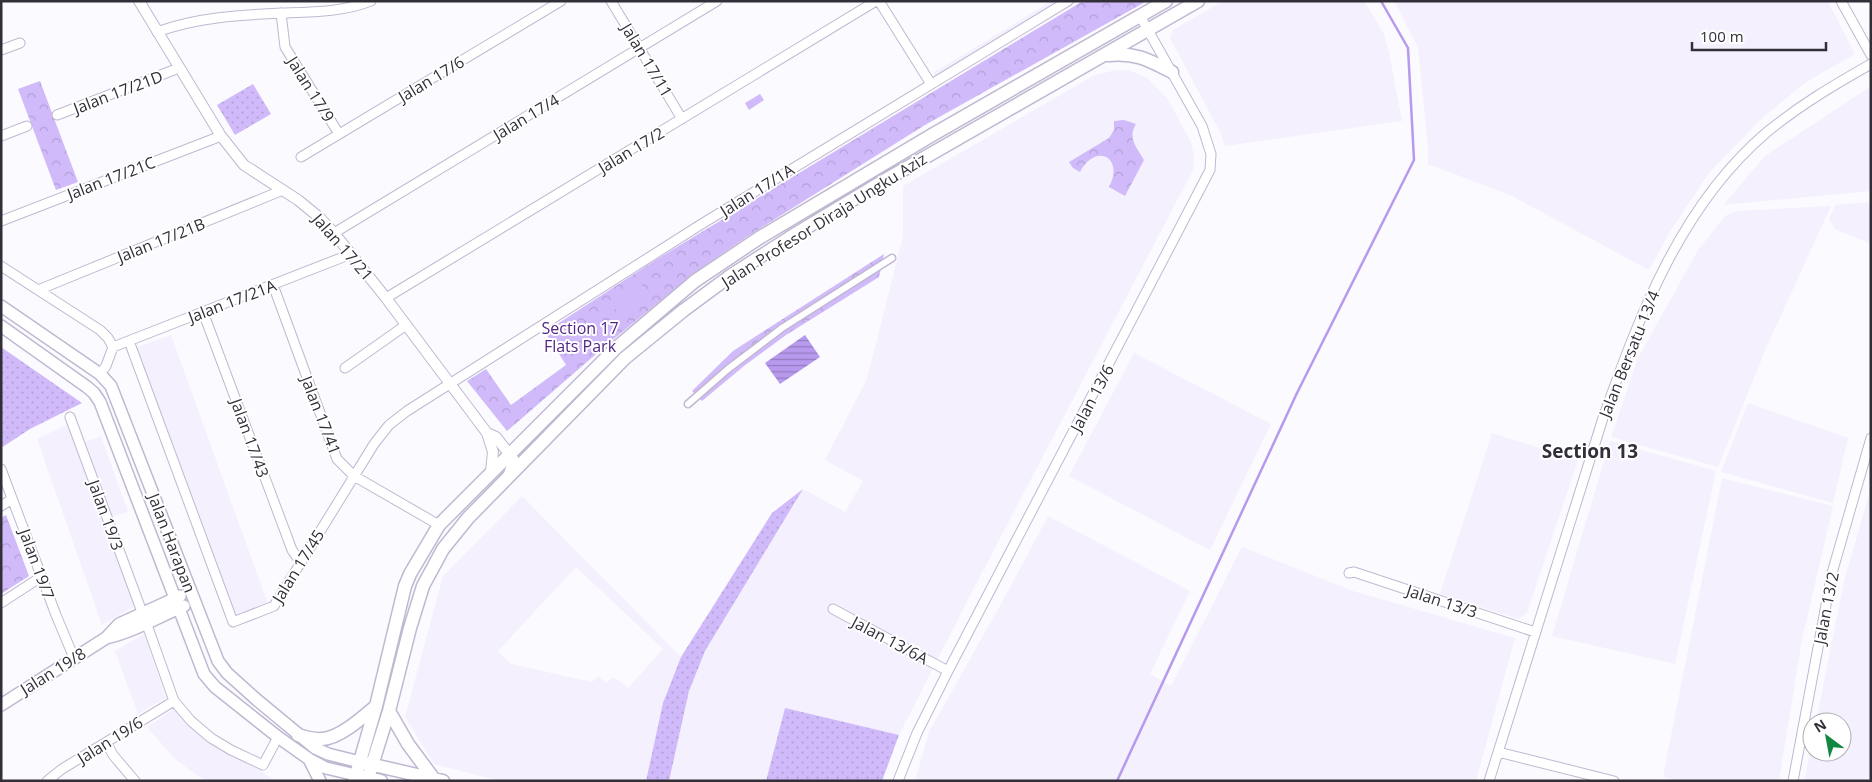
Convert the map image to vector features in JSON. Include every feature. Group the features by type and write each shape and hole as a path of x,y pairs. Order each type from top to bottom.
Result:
{"main road":[{"name":"Jalan Profesor Diraja Ungku Aziz","path":"366,763 376,706 405,586 439,525 616,348 703,276 759,238 836,191 1166,1"},
{"name":"Jalan Profesor Diraja Ungku Aziz","path":"366,763 389,711 410,628 423,586 443,549 455,533 625,358 684,310 730,276 789,238 882,182 1198,1"},
{"path":"1103,56 1131,54 1153,61 1172,72"},
{"name":"Jalan Harapan","path":"1,306 100,374 111,386 218,661 242,686 315,748 328,754 366,763"},
{"name":"Jalan Harapan","path":"1,326 94,393 100,402 204,674 215,687 278,738 309,759 326,768 361,778"},
{"name":"Jalan 19/8","path":"1,705 106,638 124,634 144,617 192,596"},
{"path":"298,735 322,739 329,737 348,728 376,706"},
{"path":"389,711 408,744 438,780"},
{"path":"309,759 320,781"},
{"path":"381,781 361,778 366,763 438,780"}],"street":[{"name":"Jalan 17/21","path":"139,1 221,136 244,165 284,190 313,212 351,254 406,324 487,433 493,452 491,472"},
{"path":"157,32 208,18 338,10 359,6 371,1"},
{"name":"Jalan 17/6","path":"301,157 561,1"},
{"name":"Jalan 17/11","path":"611,1 682,119"},
{"name":"Jalan 17/4","path":"334,234 718,1"},
{"path":"877,1 931,84"},
{"name":"Jalan 17/2","path":"386,298 877,1"},
{"name":"Jalan 17/1A","path":"449,384 700,225 1068,1"},
{"path":"1841,1 1871,55"},
{"name":"Jalan 17/9","path":"281,13 285,46 339,134"},
{"name":"Jalan 13/6","path":"898,781 917,733 948,671 1210,170 1212,154 1206,134 1140,16"},
{"path":"1,50 20,43"},
{"name":"Jalan Bersatu 13/4","path":"1489,781 1591,453 1622,364 1643,312 1662,273 1696,212 1731,168 1767,132 1817,94 1871,64"},
{"name":"Jalan 17/21D","path":"57,115 179,68"},
{"path":"1,136 27,126"},
{"name":"Jalan 17/21C","path":"1,221 221,136"},
{"name":"Jalan 17/21B","path":"38,290 284,190"},
{"name":"Jalan 17/21A","path":"113,348 351,254"},
{"path":"688,404 728,369 782,328 892,258"},
{"path":"1,266 100,330 108,338 113,348 106,366 100,374"},
{"name":"Jalan 17/41","path":"273,285 337,459 354,476 439,525"},
{"name":"Jalan 17/43","path":"203,312 292,550 301,563"},
{"path":"345,368 406,324"},
{"name":"Jalan 17/45","path":"129,341 234,622 274,606 374,444 389,425 449,384"},
{"name":"Jalan 19/3","path":"70,417 174,700 191,720 211,738 263,765 278,738"},
{"name":"Jalan 17/21","path":"487,433 496,437 511,454"},
{"name":"Jalan 13/2","path":"1793,781 1832,573 1871,438"},
{"path":"504,482 513,466 514,460 511,454"},
{"name":"Jalan 19/7","path":"1,469 56,616 74,658"},
{"path":"1,506 12,499"},
{"name":"Jalan 13/3","path":"1349,573 1354,572 1536,632"},
{"path":"1,603 41,577"},
{"name":"Jalan 13/6A","path":"833,609 948,671"},
{"name":"Jalan 19/6","path":"47,781 174,700"},
{"path":"106,742 117,760 135,781"},
{"path":"1498,752 1614,781"}],"shaded area":[{"path":"1052,1 1079,1 940,85 933,73"},
{"path":"1223,1 1364,1 1384,34 1402,121 1225,146 1220,132 1170,38 1173,30"},
{"path":"1394,1 1828,1 1855,54 1806,82 1762,118 1709,173 1669,233 1649,270 1512,196 1428,164 1418,47"},
{"path":"1115,70 1128,70 1146,77 1167,98 1191,142 1194,156 1193,170 899,735 785,708 766,781 669,781 689,691 705,651 803,489 845,512 863,481 825,460 867,379 903,236 903,186 1093,76"},
{"path":"1871,86 1871,191 1723,205 1765,156"},
{"path":"1871,202 1871,244 1835,229 1829,219 1835,205"},
{"path":"1831,206 1767,346 1718,467 1611,437 1638,358 1698,250 1725,216 1736,211"},
{"path":"171,335 268,604 236,615 135,348"},
{"path":"805,335 820,357 780,384 765,363"},
{"path":"1134,353 1271,424 1210,550 1069,476"},
{"path":"1748,403 1848,438 1833,503 1721,472"},
{"path":"68,424 135,606 102,625 37,439"},
{"path":"1492,433 1578,460 1527,613 1518,619 1440,594"},
{"path":"101,436 128,512 111,517 85,442"},
{"path":"1610,441 1716,471 1675,664 1552,636"},
{"path":"1722,478 1833,506 1802,640 1779,781 1682,781 1663,777"},
{"path":"1871,488 1871,781 1804,781 1808,762 1852,762 1852,712 1818,712 1844,581"},
{"path":"522,496 681,657 663,704 646,781 500,781 434,764 405,717 443,576","holes":["576,567 663,649 628,688 612,678 606,683 598,676 592,682 511,664 498,651"]},
{"path":"1048,516 1190,591 1150,674 1171,686 1242,547 1353,591 1515,638 1476,781 915,781 929,732"},
{"path":"144,634 166,698 138,714 115,651"},
{"path":"174,709 197,732 220,749 233,757 250,763 275,781 206,781 198,776 175,759 147,727"}],"green space":[{"name":"Section 17 Flats Park","path":"1083,1 1147,1 925,125 745,238 693,274 610,342 507,431 467,381 486,369 511,405 566,365 545,332 657,259"},
{"path":"40,81 78,182 56,190 18,89"},
{"path":"253,84 271,114 235,135 217,105"},
{"path":"760,94 764,100 749,110 745,103"},
{"path":"1124,120 1136,124 1132,134 1136,147 1144,160 1125,196 1109,187 1113,177 1113,168 1111,161 1106,157 1093,157 1080,172 1073,168 1069,162 1109,138 1114,130 1114,121"},
{"path":"884,254 879,277 786,335 744,366 702,401 692,391 733,351"},
{"path":"641,284 650,298 620,317 611,302"},
{"path":"1,347 82,403 30,429 1,448"},
{"path":"803,489 705,651 689,691 669,781 646,781 663,703 681,657 772,513"},
{"path":"6,515 29,576 1,594 1,518"},
{"path":"785,708 899,735 882,781 766,781"}],"waterway":[{"path":"1117,781 1297,393 1414,160 1408,48 1381,1"}],"district":[{"name":"Section 13","path":"1590,451"}]}
